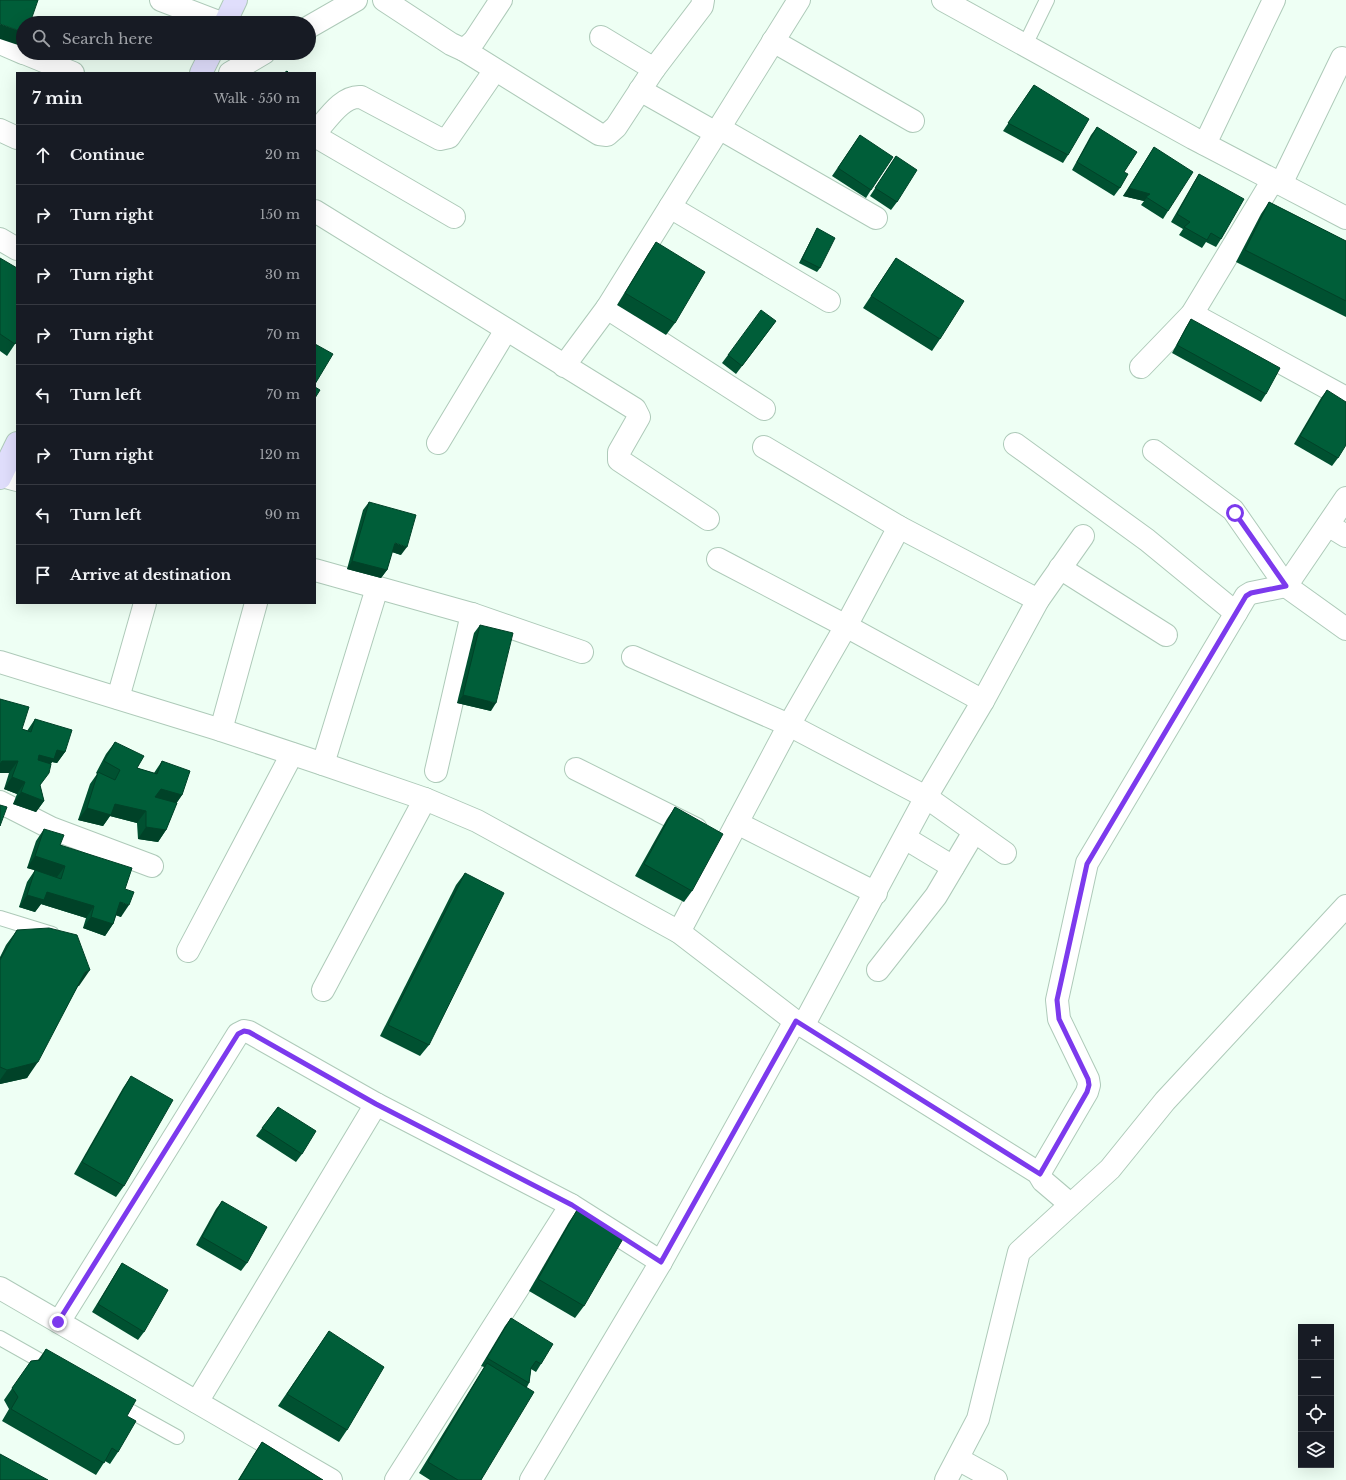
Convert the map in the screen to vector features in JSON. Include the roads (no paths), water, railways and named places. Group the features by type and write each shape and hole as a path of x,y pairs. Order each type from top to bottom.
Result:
{"street":[{"path":"161,0 203,16"},
{"path":"228,16 236,0"},
{"path":"316,23 356,0"},
{"path":"384,0 451,44 464,50 599,134 607,135 616,127 654,70 702,6 703,0"},
{"path":"464,50 474,41 501,0"},
{"path":"564,366 607,308 799,0"},
{"path":"943,0 1204,144 1346,218"},
{"path":"1204,144 1274,0"},
{"path":"601,37 654,70"},
{"path":"774,41 913,120"},
{"path":"0,44 16,50"},
{"path":"1141,366 1192,314 1277,182 1342,58"},
{"path":"40,60 70,72"},
{"path":"202,72 208,60"},
{"path":"232,72 252,60"},
{"path":"316,134 345,101 353,96 361,97 440,139 449,138 495,70"},
{"path":"640,90 876,218"},
{"path":"0,130 16,138"},
{"path":"316,136 454,217"},
{"path":"670,207 829,301"},
{"path":"316,212 634,409 639,417 619,452 619,460 708,519"},
{"path":"0,239 16,247"},
{"path":"607,308 764,409"},
{"path":"1192,314 1346,398"},
{"path":"438,443 506,330"},
{"path":"1015,444 1147,540 1236,613"},
{"path":"6,478 16,446"},
{"path":"764,448 899,527 1038,600"},
{"path":"1154,451 1233,510 1286,586 1346,629"},
{"path":"1040,1174 1087,1092 1089,1085 1088,1079 1059,1019 1057,1009 1057,1000 1086,868 1246,596 1251,593 1286,586 1337,530 1346,498"},
{"path":"679,932 789,725 846,626 899,527"},
{"path":"531,1480 661,1262 876,893 926,797 983,700 1038,600 1083,536"},
{"path":"718,559 983,700"},
{"path":"1060,568 1166,635"},
{"path":"316,570 472,614 582,652"},
{"path":"323,764 377,588"},
{"path":"118,698 145,604"},
{"path":"220,730 256,604"},
{"path":"436,771 472,614"},
{"path":"633,657 789,725 926,797 1005,853"},
{"path":"0,662 220,730 323,764 425,799 477,821 679,932 799,1024 1040,1174 1043,1181 1070,1204"},
{"path":"188,951 292,754"},
{"path":"576,768 726,844"},
{"path":"323,990 425,799"},
{"path":"0,802 51,828 152,866"},
{"path":"737,823 876,893"},
{"path":"878,970 936,896 974,832"},
{"path":"905,838 953,867"},
{"path":"946,1480 978,1419 1019,1252 1110,1169 1176,1089 1346,906"},
{"path":"58,1322 238,1034 244,1031 249,1032 376,1104 572,1205 661,1262"},
{"path":"197,1402 376,1104"},
{"path":"396,1480 572,1205"},
{"path":"0,1288 331,1480"},
{"path":"958,1458 996,1480"}],"lane":[{"path":"1025,45 1048,0"},
{"path":"0,918 65,938"},
{"path":"0,1338 68,1376"},
{"path":"102,1395 177,1437"}]}
